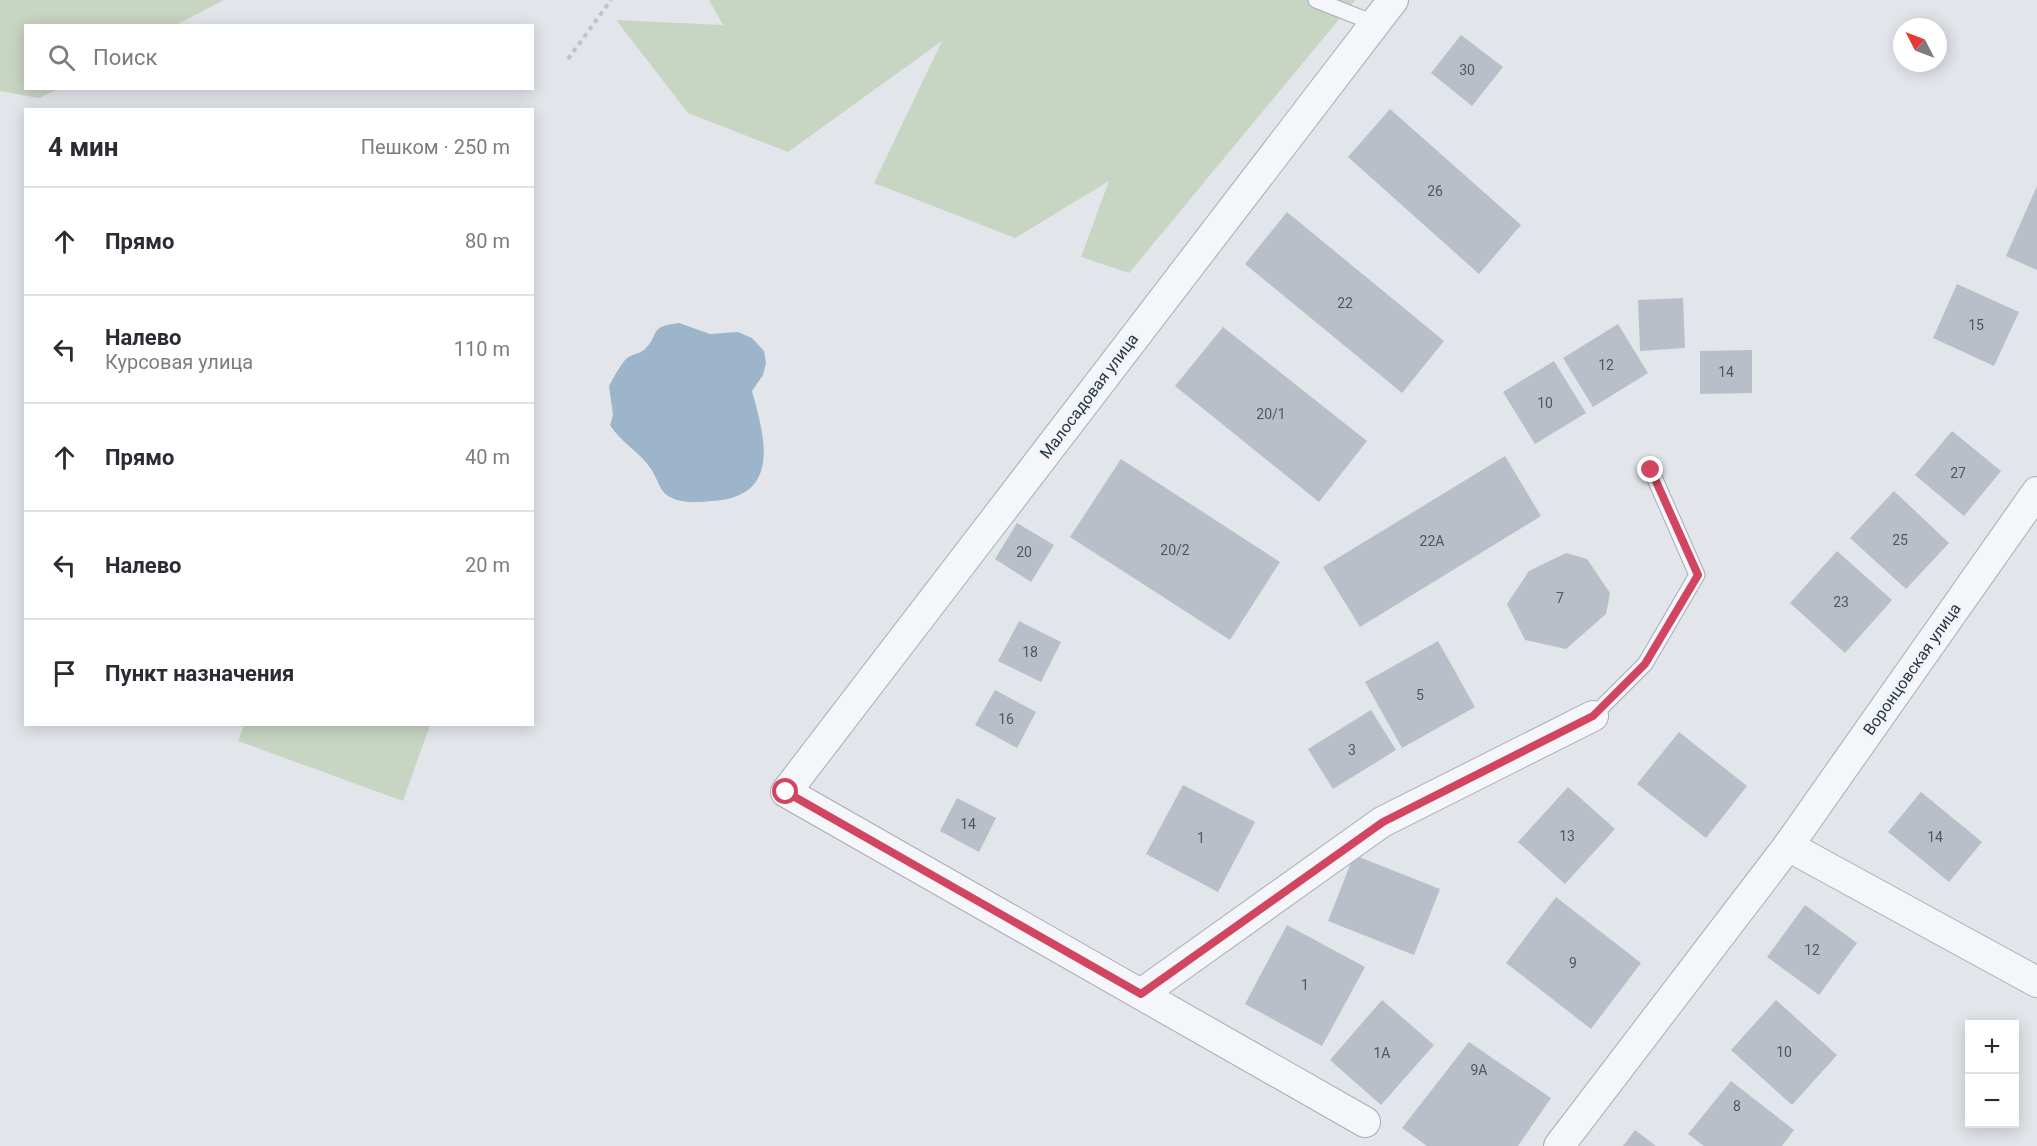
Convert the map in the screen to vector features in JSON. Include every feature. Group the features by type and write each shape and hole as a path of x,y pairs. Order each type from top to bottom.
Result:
{"street":[{"name":"Малосадовая улица","path":"1141,994 786,792 1393,0"},
{"name":"Воронцовская улица","path":"1558,1146 1788,846 2037,492"},
{"path":"1365,1122 1141,994 1383,822 1593,716"},
{"path":"1788,846 2037,981"}],"lane":[{"path":"1316,0 1374,23"},
{"path":"1593,716 1645,664 1698,575 1651,470"}],"path":[{"path":"568,59 611,0"}],"green space":[{"path":"0,0 224,0 178,24 24,24 24,90 56,90 39,98 0,91"},
{"path":"709,0 1355,0 1129,273 1081,257 1109,181 1015,238 874,183 942,41 788,152 688,113 616,20 723,25"},
{"path":"243,726 430,726 403,801 238,741"}],"water":[{"path":"679,323 710,334 738,332 752,338 764,351 766,363 763,375 752,391 761,426 763,461 759,476 750,488 735,497 696,502 678,500 668,496 662,490 647,463 610,425 613,415 609,386 620,368 627,358 649,345 659,329 669,324"}],"building":[{"path":"1461,35 1503,67 1472,106 1431,73"},
{"path":"1390,109 1521,225 1479,274 1348,157"},
{"path":"2037,186 2037,270 2006,256"},
{"path":"1287,212 1444,341 1402,393 1245,264"},
{"path":"1957,284 2019,312 1994,366 1933,338"},
{"path":"1683,298 1685,348 1640,351 1638,300"},
{"path":"1618,324 1648,373 1593,407 1563,358"},
{"path":"1223,327 1367,441 1319,502 1175,386"},
{"path":"1752,350 1752,393 1700,394 1700,351"},
{"path":"1554,361 1586,413 1535,444 1503,392"},
{"path":"1952,431 2001,471 1964,516 1915,475"},
{"path":"1505,456 1541,516 1360,627 1323,567"},
{"path":"1121,459 1280,562 1230,640 1070,537"},
{"path":"1894,491 1949,543 1906,589 1850,538"},
{"path":"1017,523 1054,545 1031,582 995,559"},
{"path":"1837,551 1892,600 1845,653 1790,603"},
{"path":"1566,553 1587,559 1610,593 1606,614 1566,649 1525,640 1507,604 1529,571"},
{"path":"1019,621 1061,642 1041,682 998,661"},
{"path":"1438,641 1475,707 1402,748 1365,682"},
{"path":"995,690 1036,712 1017,748 975,725"},
{"path":"1371,710 1396,750 1333,789 1308,749"},
{"path":"1679,732 1747,786 1706,838 1637,784"},
{"path":"1183,785 1255,822 1218,892 1146,854"},
{"path":"1568,787 1615,829 1565,884 1518,842"},
{"path":"1921,792 1982,842 1949,882 1888,832"},
{"path":"957,798 996,818 979,852 940,831"},
{"path":"1354,855 1440,889 1414,955 1328,921"},
{"path":"1556,897 1641,963 1591,1029 1506,963"},
{"path":"1805,905 1857,943 1819,995 1767,957"},
{"path":"1287,925 1365,967 1322,1046 1245,1004"},
{"path":"1382,1000 1434,1045 1381,1105 1330,1060"},
{"path":"1776,1000 1837,1055 1792,1105 1731,1050"},
{"path":"1469,1042 1551,1098 1518,1146 1427,1146 1402,1128"},
{"path":"1731,1081 1794,1130 1782,1146 1704,1146 1688,1134"},
{"path":"1635,1130 1656,1146 1623,1146"}],"route":[{"path":"786,792 1141,994 1383,822 1593,716 1645,664 1698,575 1651,470"}]}
